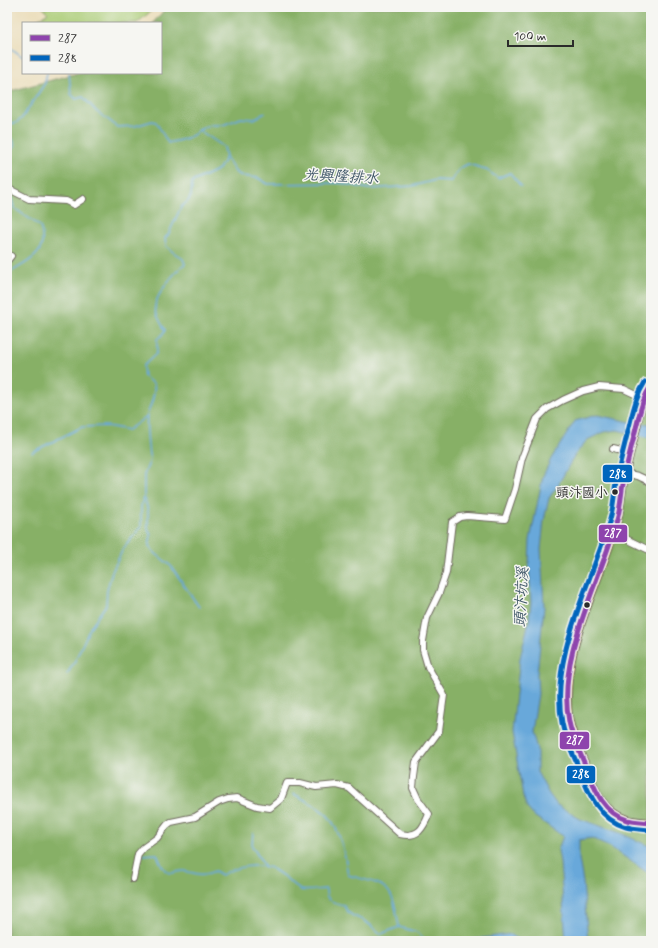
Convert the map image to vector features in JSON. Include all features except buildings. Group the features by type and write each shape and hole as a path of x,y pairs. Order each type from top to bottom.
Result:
{"main road":[{"path":"651,386 643,398 624,473 620,511 614,533 577,637 569,667 567,690 568,717 572,733 596,794 603,804 619,816 628,820 651,823"}],"street":[{"path":"9,190 29,199 66,201 74,205 83,199"},
{"path":"133,879 138,854 143,848 157,838 166,825 171,822 195,817 219,802 228,799 237,798 257,806 270,808 282,799 287,783 300,783 316,787 337,785 349,788 400,834 408,836 417,833 423,828 429,814 418,799 413,788 416,762 439,731 444,695 428,667 423,650 423,641 427,618 440,593 446,573 452,522 460,517 467,516 505,519 515,489 522,458 537,419 547,409 577,394 599,387 624,390 643,398"},
{"path":"612,449 630,453"},
{"path":"624,473 638,476 651,482"},
{"path":"614,533 651,551"}],"green space":[{"path":"42,7 156,7 138,22 34,22 48,13"},
{"path":"167,7 651,7 651,941 7,941 7,92 74,74 162,74 162,22 154,22"}],"water":[{"name":"頭汴坑溪","path":"597,415 635,423 651,424 651,438 617,430 604,432 587,440 574,456 549,498 544,520 541,549 544,607 537,674 538,694 532,732 537,749 537,772 557,805 580,819 620,833 649,846 651,849 651,877 648,873 609,846 592,838 579,840 579,859 583,882 588,941 566,941 558,850 563,836 534,816 527,808 523,796 512,732 520,658 529,621 531,603 529,563 530,540 543,476 551,459 575,421"},
{"path":"651,920 651,941 644,941"},
{"path":"510,934 521,941 462,941"}],"waterway":[{"name":"光興隆排水","path":"7,45 22,56"},
{"path":"7,124 16,123 22,118 45,83 47,74"},
{"name":"光興隆排水","path":"69,74 71,94 76,99 83,97 97,112 117,127 135,126 152,121 156,122 168,143 189,137 199,130 224,147 226,157 236,173 242,176 258,178 268,184 340,183 369,189 412,186 436,180 451,181 460,168 468,164 485,169 498,178 510,173 521,186"},
{"path":"199,130 210,125 223,125 241,118 254,119 265,113"},
{"path":"7,135 11,137 14,142 14,147 7,154"},
{"path":"67,674 74,663 91,626 106,605 107,590 112,572 123,549 141,527 141,506 144,497 144,475 150,460 147,438 147,416 154,388 154,384 144,377 143,366 156,354 157,339 165,330 156,312 155,307 158,296 185,264 183,259 166,246 165,238 168,235 181,207 191,196 192,182 219,169 226,157"},
{"path":"7,182 9,189"},
{"path":"7,274 35,256 42,244 40,226 14,208 10,193"},
{"path":"32,452 82,427 107,426 128,430 147,416"},
{"path":"145,499 148,511 148,530 151,535 149,546 171,566 199,607"},
{"path":"294,794 312,804 328,816 336,828 342,844 348,875 380,885 390,894 394,902 399,927"},
{"path":"253,833 252,846 265,867"},
{"path":"140,855 157,854 164,869 170,873 184,871 203,874 215,871 222,875 239,868 253,866 271,868 301,890 307,891 326,889 327,896 331,901 344,905 345,909 350,914 368,923 381,934 399,927 417,932 427,941"}],"transit line":[{"name":"288","path":"645,382 637,398 632,415 618,471 610,519 574,620 567,646 561,672 560,698 562,723 565,735 587,789 602,813 617,824 629,828 650,830"},
{"name":"287","path":"651,386 645,396 640,412 625,473 617,520 610,544 574,646 569,671 567,697 569,722 572,734 600,799 605,806 618,816 630,821 651,823"}],"place":[{"name":"頭汴國小","path":"615,492"}]}
